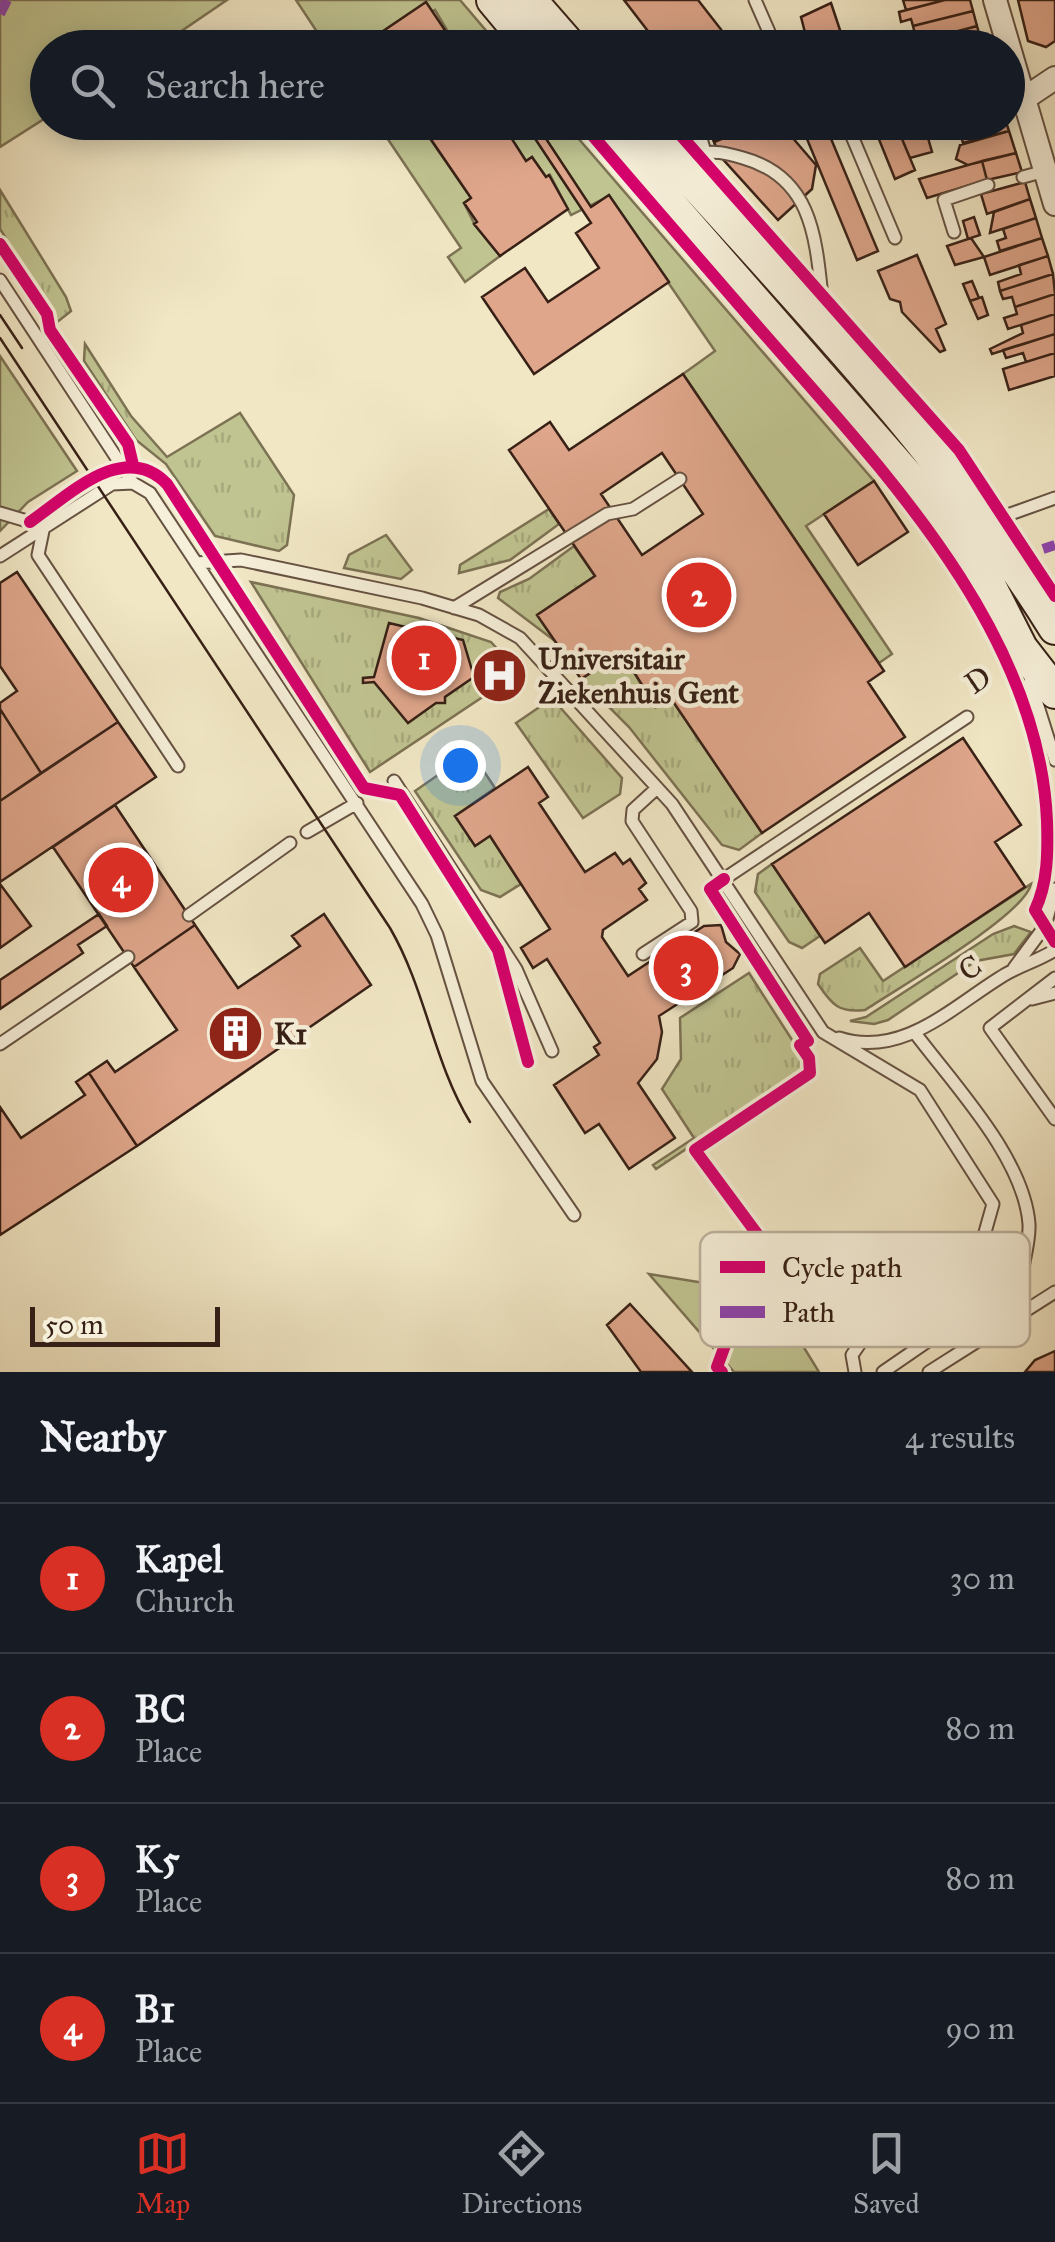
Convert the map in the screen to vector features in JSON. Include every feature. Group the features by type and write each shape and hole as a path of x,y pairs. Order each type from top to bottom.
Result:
{"street":[{"path":"492,0 518,30"},
{"path":"530,0 556,30"},
{"path":"995,0 1003,30"},
{"path":"1025,98 1055,78"},
{"path":"1025,118 1034,174 1055,204"},
{"path":"613,140 685,224 972,531 1055,628"},
{"path":"664,140 694,162 826,332 930,448 972,531 992,589 1021,648 1055,692"}],"lane":[{"path":"755,0 768,30"},
{"path":"685,224 695,140"},
{"path":"854,140 896,238"},
{"path":"694,162 718,151 771,166 802,200 817,250 826,332"},
{"path":"954,232 944,200 988,185"},
{"path":"0,280 133,483 150,493 422,904 437,935 482,1081 574,1215"},
{"path":"454,608 607,514 633,510 680,479"},
{"path":"0,556 112,484 133,483"},
{"path":"972,531 1055,498"},
{"path":"0,513 44,526"},
{"path":"44,526 38,555 178,766"},
{"path":"196,563 241,560 454,608 480,615 520,638 657,788 724,879 823,1032 920,1090 992,1204 985,1232"},
{"path":"1021,648 1055,760"},
{"path":"724,879 966,717"},
{"path":"394,781 516,969 552,1051"},
{"path":"644,954 692,922 691,911 632,821 633,810 657,788"},
{"path":"307,832 357,803"},
{"path":"189,915 290,843"},
{"path":"1010,972 1045,926 1055,889"},
{"name":"C","path":"916,1033 1010,972 1055,950"},
{"path":"0,1044 128,957"},
{"path":"1055,978 990,1028 1055,1119"},
{"path":"1032,999 1055,993"},
{"path":"823,1032 845,1040 877,1041 916,1033 985,1126 1022,1186 1028,1232"},
{"path":"1030,1308 1055,1292"},
{"path":"855,1372 852,1355 858,1347"},
{"path":"883,1372 919,1347"},
{"path":"928,1372 968,1347"}],"green space":[{"path":"0,0 227,0 183,30 30,30 30,128 0,147"},
{"path":"296,0 460,0 486,30 447,30 435,10 396,30 316,30"},
{"path":"388,140 431,140 471,198 464,203 475,225 500,256 465,282 448,257 461,248"},
{"path":"512,140 580,140 874,481 806,526 892,654 879,663 683,374 715,351 609,196 571,215 550,175 546,177 532,157 526,161"},
{"path":"0,190 66,297 71,311 56,323 52,310 0,229"},
{"path":"85,344 131,416 167,457 240,413 294,495 287,545 279,551 215,536 166,464 136,440 84,361"},
{"path":"0,356 77,471 28,502 0,531"},
{"path":"549,509 559,524 510,560 459,573 460,565"},
{"path":"386,535 412,570 401,579 344,568 349,555"},
{"path":"574,546 595,576 538,614 555,641 498,598 500,592 529,579"},
{"path":"251,582 419,618 491,642 512,665 511,678 370,772"},
{"path":"609,661 614,669 627,661 655,707 670,697 762,833 739,850 722,845 629,727 581,679"},
{"path":"547,702 559,706 622,778 620,794 583,818 516,723"},
{"path":"471,752 495,788 455,816 490,836 521,884 500,897 481,890 415,791"},
{"path":"772,864 820,936 802,948 789,942 755,892 758,874"},
{"path":"1031,884 1007,914 985,932 865,1010 837,1006 818,984 820,974 860,948 883,981"},
{"path":"1014,926 1031,932 1014,954 976,961 888,1020 874,1024 850,1021 866,1017 993,934"},
{"path":"749,973 803,1057 805,1070 656,1169 653,1165 694,1138 662,1089 681,1059 680,1018"},
{"path":"649,1274 700,1282 700,1333"},
{"path":"712,1347 804,1347 819,1372 734,1372"}],"building":[{"path":"624,0 698,0 721,30 647,30"},
{"path":"903,0 945,0 906,10"},
{"path":"945,0 970,0 973,11 913,26 911,19 901,22 899,12"},
{"path":"1018,0 1055,0 1055,41 1046,47 1028,41"},
{"path":"426,2 445,30 385,30"},
{"path":"831,3 840,30 804,30 801,17"},
{"path":"973,11 977,26 962,30 914,30 913,26"},
{"path":"431,140 513,140 526,161 532,157 546,177 549,175 568,209 500,256 474,224 477,222 464,203 471,198"},
{"path":"536,140 547,140 591,207 609,195 669,282 534,374 482,297 525,268 548,302 599,268 576,233 591,223"},
{"path":"794,140 816,165 812,189 778,220 720,156 714,142"},
{"path":"807,140 832,140 878,251 857,260"},
{"path":"879,140 902,140 915,170 895,179"},
{"path":"902,140 929,140 932,152 910,158"},
{"path":"978,140 1012,140 1016,153 968,165 956,159 960,145"},
{"path":"1016,153 1022,172 987,180 982,161"},
{"path":"982,161 987,180 927,198 919,179"},
{"path":"1025,182 1030,199 987,214 981,194"},
{"path":"1030,199 1036,218 990,233 994,212"},
{"path":"974,217 980,235 968,239 963,221"},
{"path":"1036,218 1042,238 1000,251 997,241 1006,238 1003,229"},
{"path":"971,238 984,257 955,265 947,246"},
{"path":"1042,238 1048,256 990,275 984,257"},
{"path":"917,255 946,324 936,329 945,350 940,352 902,312 900,302 890,299 878,271"},
{"path":"1048,256 1053,274 1000,291 998,282 1021,274 1019,265"},
{"path":"1053,274 1055,294 1015,307 1012,297 1003,299 1000,291"},
{"path":"972,281 979,298 970,301 963,284"},
{"path":"1055,294 1055,314 1008,329 1004,318 1017,314 1015,307"},
{"path":"982,297 988,315 978,319 970,301"},
{"path":"1055,314 1055,334 992,354 990,349 1023,333 1021,325"},
{"path":"1055,334 1055,353 1026,362 1023,353 1006,358 1003,350"},
{"path":"1055,353 1055,376 1009,390 1003,369"},
{"path":"683,374 884,671 868,682 905,737 762,833 670,697 656,707 627,661 614,669 609,661 581,679 537,615 595,576 509,450 550,422 569,450","holes":["662,453 703,514 642,555 601,494"]},
{"path":"874,481 908,532 858,565 824,514"},
{"path":"17,572 118,722 41,773 0,709 0,703 17,691 0,666 0,583"},
{"path":"389,623 418,630 427,626 429,632 463,640 474,677 445,697 445,703 436,703 408,723 374,682 363,683 363,678 374,677"},
{"path":"0,709 41,773 0,801"},
{"path":"118,722 156,777 0,882 0,801"},
{"path":"963,738 1021,825 995,842 1025,887 905,967 869,913 825,943 772,864"},
{"path":"528,767 548,797 539,803 585,872 615,853 623,864 630,859 646,883 639,889 647,900 603,930 602,937 628,976 704,926 721,925 726,942 740,954 733,968 659,1016 662,1032 657,1059 638,1083 675,1138 629,1169 599,1124 585,1133 554,1085 599,1055 594,1047 600,1043 547,959 533,968 521,948 550,929 490,836 475,846 455,816"},
{"path":"115,805 195,925 134,967 53,847"},
{"path":"0,884 31,926 0,948"},
{"path":"99,914 107,926 78,945 83,953 0,1009 0,980"},
{"name":"K1","path":"324,914 371,985 137,1146 89,1073 107,1061 115,1072 177,1030 134,967 195,925 238,988 300,946 292,936"},
{"path":"89,1073 137,1146 0,1235 0,1107 21,1138 85,1095 76,1082"},
{"path":"630,1304 692,1372 641,1372 607,1325"},
{"path":"1055,1351 1055,1372 1025,1372 1035,1360"}],"tram line":[{"path":"0,315 22,348"},
{"path":"0,338 390,928 412,976 447,1075 470,1122"}],"marked path":[{"path":"0,14 7,0"},
{"path":"1043,549 1055,545"}],"cycle path":[{"name":"D","path":"597,140 854,436 945,554 984,617 1016,682 1037,750 1047,844 1045,878 1035,910 1055,942"},
{"path":"685,140 959,450 1055,596"},
{"path":"0,244 47,314 50,330 128,444 133,465"},
{"path":"30,522 79,487 115,469 133,467 150,472 167,484 364,788 400,795 498,950 528,1062"},
{"path":"724,879 710,889 808,1041 800,1045 809,1058 810,1073 695,1150 756,1232"},
{"path":"722,1372 717,1367 724,1347"}],"place":[{"name":"BC","path":"699,595"},
{"name":"Kapel","path":"424,658"},
{"name":"Universitair Ziekenhuis Gent","path":"499,676"},
{"name":"B1","path":"121,880"},
{"name":"K5","path":"686,968"},
{"name":"K1","path":"235,1034"}]}
